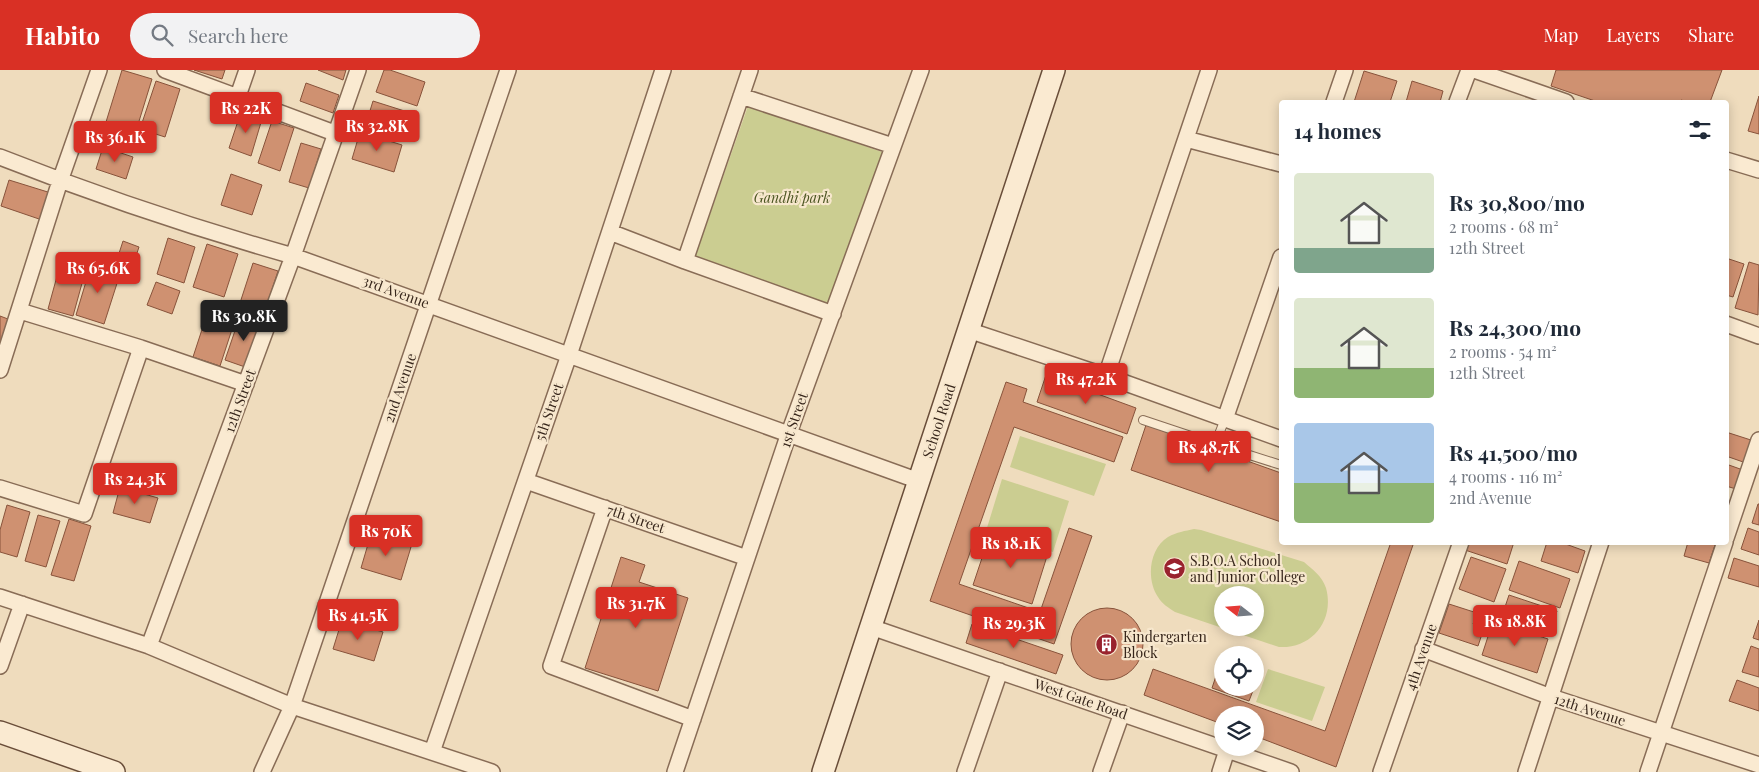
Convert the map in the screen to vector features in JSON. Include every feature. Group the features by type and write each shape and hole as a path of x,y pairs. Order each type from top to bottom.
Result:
{"street":[{"path":"0,370 60,181 100,70"},
{"path":"165,70 337,134"},
{"path":"238,96 247,70"},
{"name":"12th Street","path":"149,646 293,256 358,70"},
{"name":"2nd Avenue","path":"262,772 292,706 508,70"},
{"name":"5th Street","path":"432,752 569,355 663,70"},
{"path":"685,261 750,70"},
{"name":"1st Street","path":"675,772 789,433 921,70"},
{"name":"School Road","path":"823,772 1054,70"},
{"path":"1106,376 1209,70"},
{"path":"1335,100 1344,70"},
{"path":"1458,100 1469,70"},
{"path":"1474,70 1560,100"},
{"path":"742,96 893,146"},
{"path":"1186,138 1279,163"},
{"name":"3rd Avenue","path":"0,157 60,181 226,237 293,256 919,481"},
{"path":"1729,161 1759,170"},
{"path":"610,232 833,314"},
{"path":"1225,419 1279,263"},
{"path":"20,310 246,384"},
{"path":"1729,325 1759,336"},
{"path":"968,330 1106,376 1279,438"},
{"path":"0,488 84,514 140,348"},
{"path":"1729,529 1759,440"},
{"name":"7th Street","path":"526,480 748,558"},
{"path":"605,508 551,666 693,719"},
{"name":"4th Avenue","path":"1381,772 1460,545"},
{"path":"1526,772 1600,545"},
{"path":"1648,772 1724,545"},
{"path":"0,597 149,646 292,706 492,772"},
{"path":"0,666 22,604"},
{"name":"West Gate Road","path":"871,627 1214,745"},
{"name":"12th Avenue","path":"1423,650 1551,697 1759,765"},
{"path":"965,772 1000,671"},
{"path":"1102,772 1122,713"},
{"path":"0,732 114,772"},
{"path":"0,746 76,772"},
{"path":"1220,772 1225,756"},
{"name":"West Gate Road","path":"1244,756 1291,772"}],"lane":[{"path":"1215,444 1225,419"},
{"path":"1143,420 1279,463"}],"green space":[{"name":"Gandhi park","path":"748,106 885,153 828,306 694,260"},
{"path":"1020,436 1106,464 1094,496 1010,467"},
{"path":"1002,479 1069,501 1053,552 986,531"},
{"path":"1194,529 1201,530 1304,562 1320,577 1326,588 1328,600 1324,622 1310,638 1291,646 1279,647 1247,636 1264,636 1264,586 1214,586 1214,625 1175,612 1162,602 1154,590 1151,565 1153,557 1162,542 1178,533"},
{"path":"1268,669 1325,687 1312,721 1256,702 1258,696 1264,696 1264,680"}],"building":[{"path":"122,70 152,79 136,131 106,122"},
{"path":"194,70 225,70 222,79"},
{"path":"318,70 346,70 343,80"},
{"path":"384,70 390,70 425,82 417,106 376,92"},
{"path":"1556,70 1722,70 1711,100 1592,100 1551,86"},
{"path":"1364,71 1397,81 1391,100 1355,100"},
{"path":"156,81 180,89 165,137 140,129"},
{"path":"1412,81 1443,91 1441,100 1407,100"},
{"path":"306,83 339,95 333,113 300,101"},
{"path":"1759,96 1759,134 1748,131"},
{"path":"373,101 414,114 406,140 365,127"},
{"path":"241,112 262,119 251,156 229,148"},
{"path":"272,121 294,128 280,171 258,163"},
{"path":"360,132 402,145 394,172 352,159"},
{"path":"301,143 321,149 309,188 289,182"},
{"path":"103,147 133,157 126,179 96,169"},
{"path":"231,174 262,185 252,215 221,205"},
{"path":"9,180 51,193 42,220 1,206"},
{"path":"168,238 195,247 184,283 157,274"},
{"path":"123,241 139,247 130,274 114,269"},
{"path":"207,244 238,254 224,297 193,287"},
{"path":"1729,259 1744,264 1733,297 1729,296"},
{"path":"1749,262 1759,265 1758,315 1735,308"},
{"path":"253,263 278,271 263,317 238,309"},
{"path":"91,265 120,274 104,324 76,315"},
{"path":"59,269 84,276 73,316 48,309"},
{"path":"156,282 180,291 172,314 147,305"},
{"path":"210,305 237,314 220,366 193,357"},
{"path":"0,316 8,319 1,346 0,346"},
{"path":"240,316 263,324 248,368 225,360"},
{"path":"1046,375 1136,408 1127,434 1037,402"},
{"path":"1006,382 1027,389 1023,402 1123,437 1114,462 1014,427 959,584 1040,612 1069,528 1092,536 1054,644 930,601"},
{"path":"1146,425 1279,472 1279,521 1131,470"},
{"path":"1729,433 1754,441 1746,463 1729,457"},
{"path":"1729,465 1743,470 1736,489 1729,487"},
{"path":"120,487 158,498 150,523 113,513"},
{"path":"1759,504 1759,525 1752,523"},
{"path":"7,505 30,512 17,557 0,552 0,530"},
{"path":"38,515 60,521 46,567 25,561"},
{"path":"69,519 91,526 74,581 51,575"},
{"path":"1748,528 1759,532 1759,555 1741,549"},
{"path":"371,534 411,547 401,580 361,568"},
{"path":"990,534 1048,553 1032,604 973,585"},
{"path":"1390,545 1413,545 1336,767 1264,739 1264,709 1325,731"},
{"path":"1467,545 1513,545 1507,564 1465,550"},
{"path":"1546,545 1568,545 1585,551 1578,573 1541,561"},
{"path":"1687,545 1715,545 1709,563 1684,556"},
{"path":"621,557 645,565 639,582 688,598 658,691 585,668"},
{"path":"1471,557 1506,569 1494,602 1459,589"},
{"path":"1734,558 1759,566 1759,587 1728,578"},
{"path":"1519,561 1570,579 1560,608 1509,590"},
{"path":"1509,595 1557,611 1549,635 1501,619"},
{"path":"1449,604 1477,613 1473,624 1484,628 1478,646 1439,633"},
{"name":"Kindergarten Block","path":"1107,608 1127,614 1137,624 1143,644 1137,664 1127,674 1107,680 1087,674 1077,664 1071,644 1077,624 1087,614"},
{"path":"342,620 383,632 374,661 333,649"},
{"path":"1759,620 1759,640 1753,638"},
{"path":"1493,621 1548,639 1537,673 1482,655"},
{"path":"972,624 1063,655 1056,674 966,643"},
{"path":"1751,646 1759,649 1759,677 1742,672"},
{"path":"1153,669 1214,691 1214,696 1228,696 1256,706 1214,706 1214,721 1144,695"},
{"path":"1737,680 1759,688 1759,711 1729,701"},
{"path":"1235,696 1251,696 1249,701"}],"place":[{"name":"S.B.O.A School and Junior College","path":"1174,569"},
{"name":"Kindergarten Block","path":"1107,645"}]}
